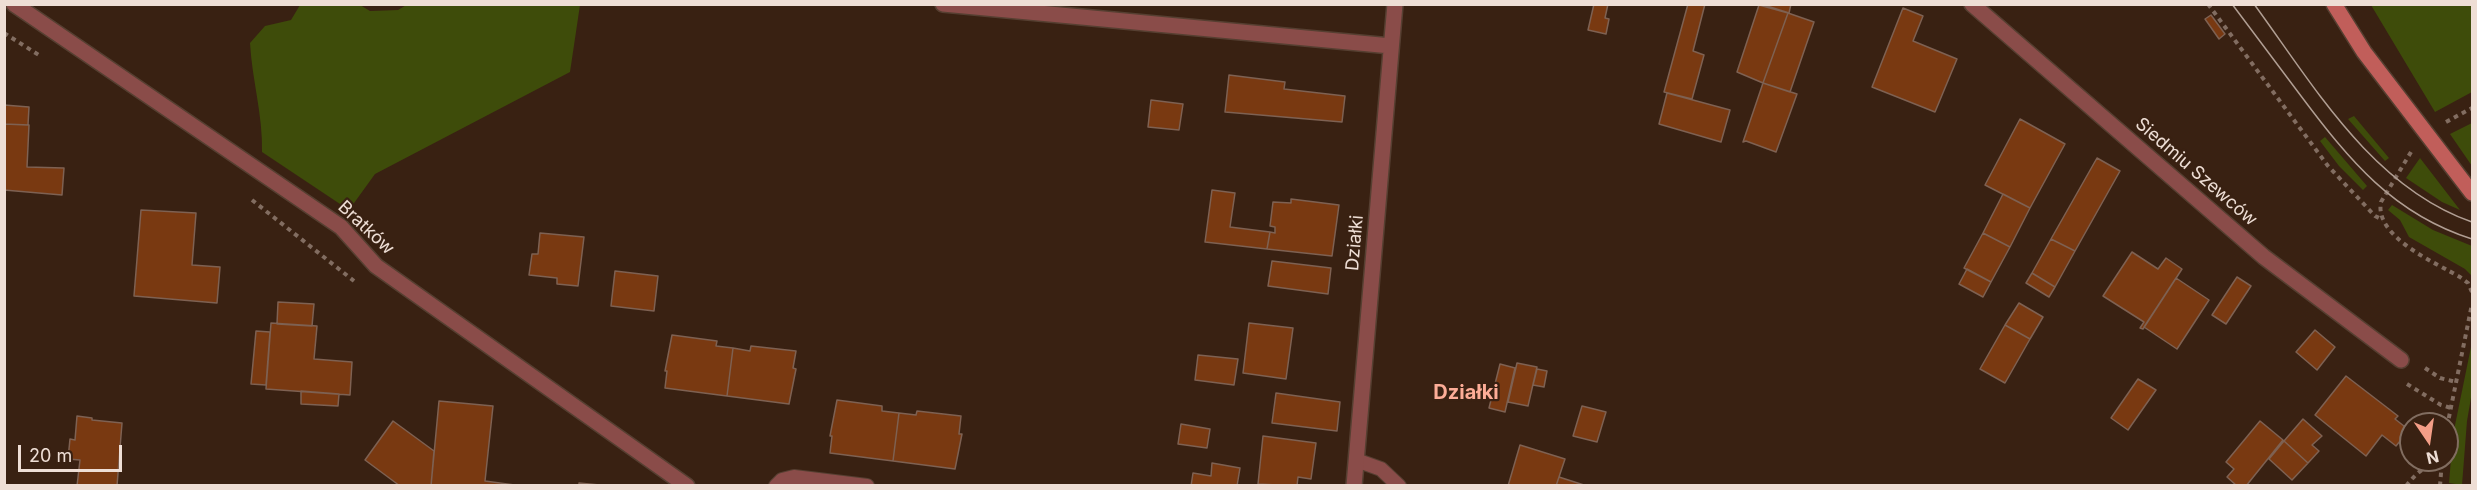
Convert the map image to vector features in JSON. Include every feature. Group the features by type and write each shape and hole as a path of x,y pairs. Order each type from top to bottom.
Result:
{"street":[{"name":"Bratków","path":"14,4 341,227 376,267 687,486"},
{"path":"943,4 1391,46"},
{"name":"Działki","path":"1354,486 1395,4"},
{"name":"Siedmiu Szewców","path":"1972,4 2265,257 2401,360"},
{"path":"2334,4 2364,52 2472,193"}],"lane":[{"path":"1356,460 1381,469 1399,486"},
{"path":"776,486 782,480 794,477 867,486"}],"path":[{"path":"2208,4 2328,166 2404,244 2460,277 2468,283 2472,292"},
{"path":"4,33 49,61"},
{"path":"2442,124 2472,108"},
{"path":"2383,220 2380,210 2381,202 2414,148"},
{"path":"249,198 358,284"},
{"path":"2450,412 2472,304"},
{"path":"2451,408 2441,405 2398,378 2401,360 2417,362 2440,378 2456,382"},
{"path":"2406,486 2419,472"}],"green space":[{"path":"408,4 580,5 570,72 375,174 349,210 262,152 261,125 250,43 265,26 291,20 300,5 360,5 370,11 398,10"},
{"path":"2371,5 2472,5 2472,92 2435,112"},
{"path":"2354,116 2389,158 2385,161 2348,119"},
{"path":"2472,123 2472,166 2450,134"},
{"path":"2325,137 2367,186 2363,190 2339,166 2320,141"},
{"path":"2420,158 2460,210 2442,202 2406,178"},
{"path":"2392,205 2433,230 2472,246 2472,276 2465,269 2409,237 2400,220 2388,210"},
{"path":"2472,342 2472,392 2467,421 2462,485 2449,483 2450,472 2459,472 2458,412"}],"building":[{"path":"1594,4 1608,4 1605,18 1609,19 1606,34 1588,30"},
{"path":"1688,4 1705,4 1693,51 1704,55 1692,99 1664,92"},
{"path":"1761,4 1791,4 1789,13"},
{"path":"1759,5 1788,13 1763,83 1737,72"},
{"path":"1903,8 1923,16 1913,41 1957,59 1935,112 1872,87"},
{"path":"1788,13 1814,22 1790,92 1763,83"},
{"path":"2211,15 2225,34 2219,39 2205,19"},
{"path":"1229,75 1285,82 1284,89 1345,96 1342,122 1225,112"},
{"path":"1763,83 1797,94 1776,152 1746,141 1743,142"},
{"path":"1667,93 1730,110 1721,142 1659,124"},
{"path":"1151,100 1183,104 1179,130 1148,127"},
{"path":"4,105 29,107 28,125 4,124"},
{"path":"2020,119 2065,144 2030,208 1985,185"},
{"path":"4,124 29,125 27,167 64,168 62,195 4,190"},
{"path":"2097,158 2120,171 2075,251 2051,239"},
{"path":"1212,190 1235,193 1230,227 1270,232 1267,249 1205,242"},
{"path":"2003,194 2030,208 2010,247 1983,233"},
{"path":"1291,199 1339,205 1332,256 1267,249 1270,232 1275,233 1275,227 1270,226 1273,202 1291,203"},
{"path":"141,210 196,213 192,265 220,267 217,303 134,296"},
{"path":"540,233 584,237 578,286 557,284 557,278 529,275 532,254 538,254"},
{"path":"1983,233 2010,247 1991,282 1964,268"},
{"path":"2051,239 2075,251 2055,287 2032,273"},
{"path":"2132,252 2158,269 2166,258 2182,269 2143,329 2140,328 2144,322 2103,296"},
{"path":"1272,261 1331,268 1328,294 1268,286"},
{"path":"1967,269 1991,282 1983,297 1959,284"},
{"path":"615,271 658,276 654,311 611,306"},
{"path":"2032,273 2055,287 2049,297 2026,283"},
{"path":"2237,277 2251,286 2226,324 2212,315"},
{"path":"2176,278 2209,300 2177,349 2144,327"},
{"path":"278,302 314,304 312,326 277,324"},
{"path":"2019,303 2043,317 2030,339 2005,325"},
{"path":"271,323 317,326 314,359 352,362 350,395 266,389"},
{"path":"1249,323 1293,328 1286,379 1243,373"},
{"path":"2005,325 2030,339 2005,383 1980,369"},
{"path":"2315,330 2335,347 2317,370 2296,352"},
{"path":"256,331 270,332 266,385 251,384"},
{"path":"672,335 717,341 716,346 733,348 727,396 665,388 667,371 665,371"},
{"path":"751,346 796,351 793,368 796,369 789,404 727,396 733,348 750,351"},
{"path":"1198,355 1238,359 1234,385 1195,380"},
{"path":"1517,363 1537,367 1528,406 1508,402"},
{"path":"1500,364 1515,368 1505,412 1489,408"},
{"path":"1537,369 1547,371 1544,387 1533,385"},
{"path":"2346,376 2398,416 2395,419 2399,422 2399,442 2396,446 2382,435 2366,456 2315,415"},
{"path":"2138,379 2156,390 2128,430 2111,418"},
{"path":"301,391 339,394 338,406 301,404"},
{"path":"1276,393 1340,402 1337,431 1272,423"},
{"path":"837,400 882,406 882,411 899,413 893,461 830,453 832,436 830,436"},
{"path":"439,401 493,406 485,481 522,486 431,486"},
{"path":"1582,406 1606,412 1597,442 1573,436"},
{"path":"917,411 961,416 959,434 962,434 955,469 893,461 899,413 916,415"},
{"path":"77,416 122,423 117,486 77,486 80,460 68,459 70,439 75,440"},
{"path":"2303,419 2322,436 2312,445 2319,451 2308,463 2284,441"},
{"path":"393,421 434,451 431,486 400,486 365,460"},
{"path":"2260,421 2283,440 2246,486 2237,486 2227,477 2234,469 2226,462"},
{"path":"1181,424 1210,429 1207,448 1178,444"},
{"path":"1263,436 1316,443 1311,479 1298,477 1297,486 1258,484"},
{"path":"2284,441 2308,463 2292,480 2269,459"},
{"path":"1520,445 1565,459 1556,486 1508,486"},
{"path":"1212,463 1240,468 1237,486 1191,486 1193,473 1211,476"},
{"path":"1559,477 1587,486 1556,486"},
{"path":"579,483 610,486 579,486"}],"tram line":[{"path":"2232,4 2355,163 2396,200 2419,215 2472,239"},
{"path":"2254,4 2323,100 2375,159 2404,185 2436,206 2472,222"}],"district":[{"name":"Działki","path":"1466,393"}]}
